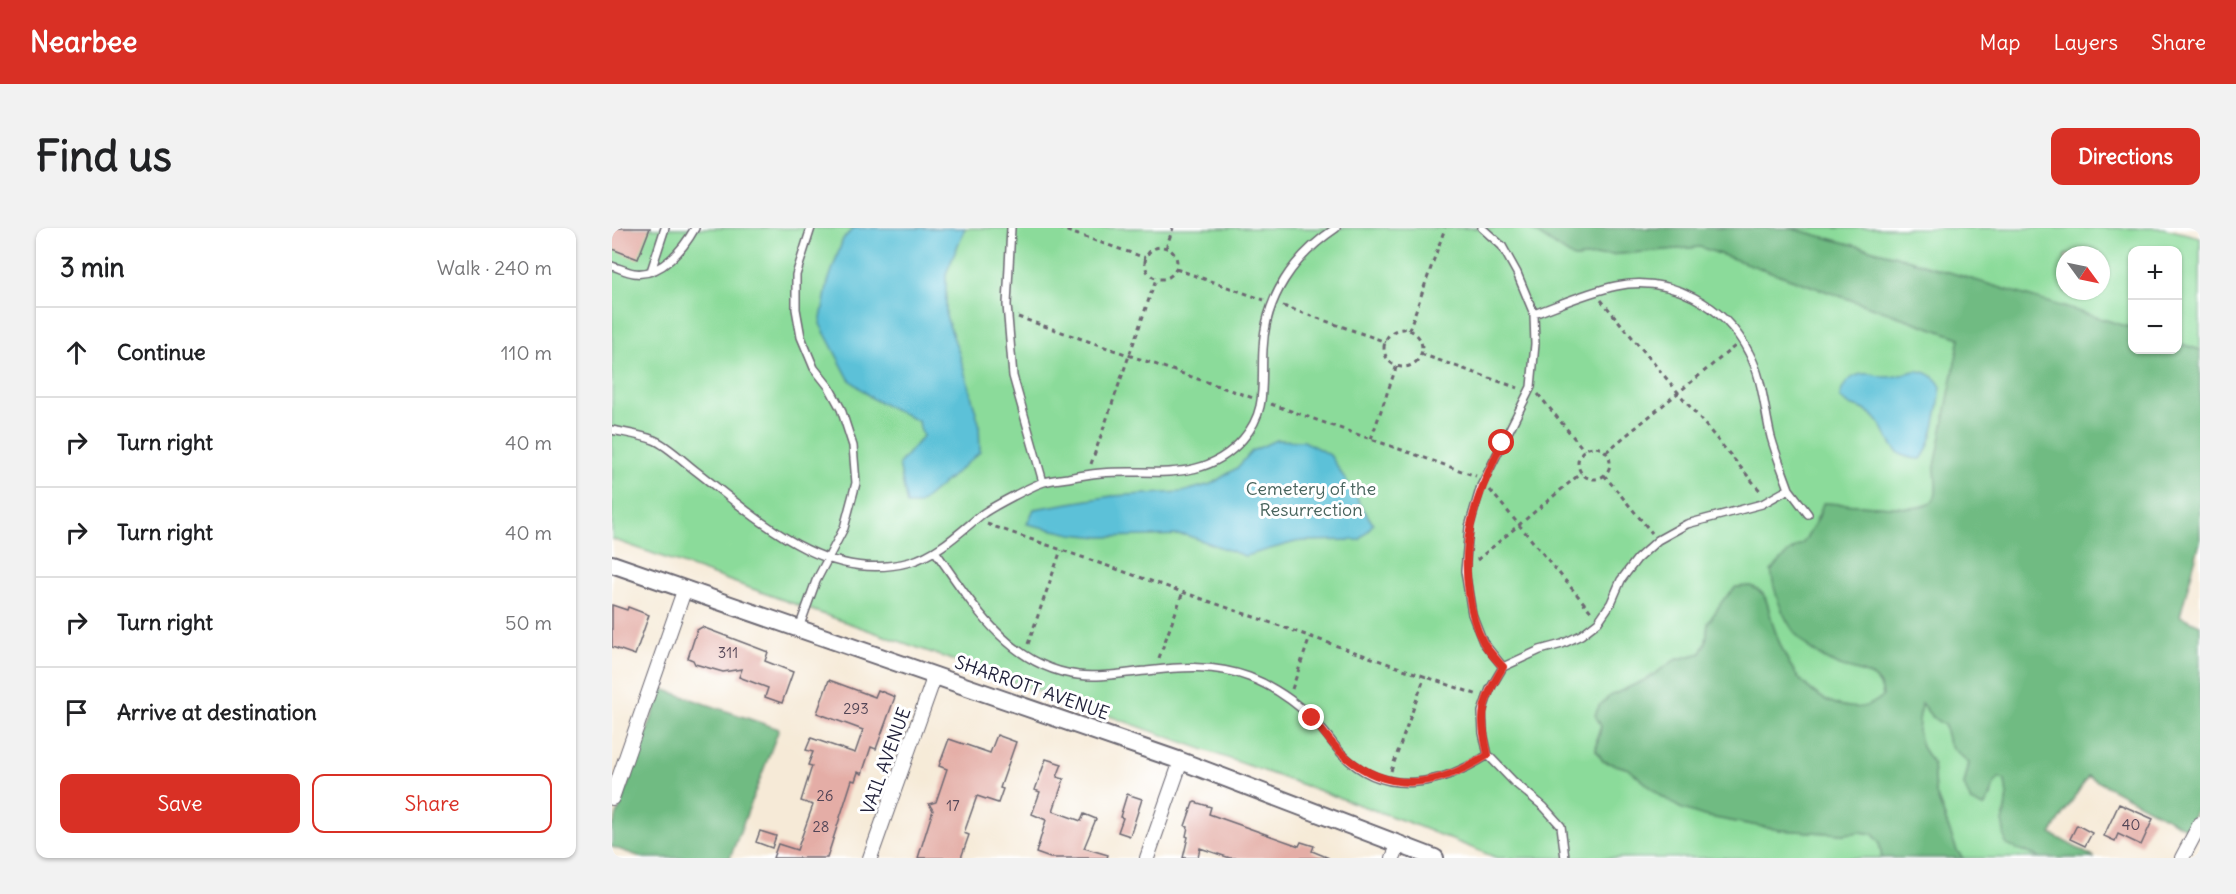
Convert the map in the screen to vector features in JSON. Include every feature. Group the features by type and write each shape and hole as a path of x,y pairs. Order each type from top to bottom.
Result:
{"street":[{"name":"SHARROTT AVENUE","path":"612,564 1181,761 1396,851 1435,858"},
{"path":"612,798 685,588"},
{"name":"VAIL AVENUE","path":"870,858 935,675"},
{"path":"1147,858 1181,761"},
{"path":"2182,858 2200,824"}],"lane":[{"path":"651,271 665,228"},
{"path":"612,266 640,274 651,271 678,254 695,228"},
{"path":"800,628 816,581 844,528 856,483 853,446 841,409 829,387 814,368 801,337 796,309 796,275 811,228"},
{"path":"1011,228 1007,305 1013,376 1043,482"},
{"path":"612,430 656,440 780,536 828,560 859,566 884,566 911,562 935,551 961,534 982,514 1043,482 1100,473 1192,471 1216,462 1235,447 1259,414 1262,401 1264,329 1278,289 1300,258 1336,228"},
{"path":"1482,228 1502,246 1517,273 1534,314 1535,364 1531,387 1481,486 1469,527 1465,571 1472,614 1483,642 1503,667"},
{"path":"1534,314 1594,291 1618,285 1647,283 1698,299 1723,316 1737,332 1750,354 1759,378 1772,438 1789,489 1808,514"},
{"path":"1564,858 1561,826 1488,755 1483,733 1482,712 1490,688 1503,667 1581,635 1598,622 1611,603 1621,580 1636,559 1658,540 1687,524 1762,504 1789,489"},
{"path":"935,551 980,616 1003,639 1027,656 1057,672 1080,676 1107,675 1189,666 1218,669 1248,677 1292,701 1318,725 1343,755 1358,766 1376,776 1400,783 1427,782 1445,777 1469,767 1488,755"}],"path":[{"path":"1058,228 1146,258"},
{"path":"1167,248 1173,228"},
{"path":"1409,330 1445,228"},
{"path":"1156,248 1167,248 1177,259 1176,269 1169,278 1156,279 1146,270 1146,258 1156,248"},
{"path":"1176,269 1264,300"},
{"path":"1091,465 1156,279"},
{"path":"1600,298 1761,493"},
{"path":"1281,306 1386,342"},
{"path":"1017,316 1253,399"},
{"path":"1409,330 1421,341 1421,354 1414,363 1408,366 1397,365 1387,357 1386,342 1395,331 1409,330"},
{"path":"1606,452 1736,345"},
{"path":"1421,354 1522,389"},
{"path":"1371,440 1397,365"},
{"path":"1538,394 1584,450"},
{"path":"1271,404 1476,476"},
{"path":"1597,447 1606,452 1610,466 1604,475 1595,479 1581,473 1578,461 1584,450 1597,447"},
{"path":"1474,562 1581,473"},
{"path":"1604,475 1652,533"},
{"path":"1489,489 1593,614"},
{"path":"987,524 1479,695"},
{"path":"1028,645 1061,550"},
{"path":"1159,660 1183,592"},
{"path":"1291,689 1310,637"},
{"path":"1391,771 1425,676"}],"green space":[{"name":"Cemetery of the Resurrection","path":"612,228 1529,228 1574,258 1700,247 1960,338 1935,467 1936,491 1932,501 1928,505 1909,508 1824,503 1811,531 1803,543 1788,553 1773,581 1783,613 1801,640 1830,662 1868,674 1878,682 1883,696 1861,708 1850,708 1823,699 1803,683 1788,662 1777,638 1763,594 1751,586 1736,587 1708,623 1706,643 1701,653 1675,660 1647,679 1610,696 1597,738 1596,750 1603,761 1629,769 1661,796 1704,816 1780,830 1873,834 1879,842 1882,858 1497,858 1410,823 612,539"},
{"path":"1529,228 1789,228 1896,256 2128,327 2128,354 2182,354 2182,344 2200,350 2200,542 2180,616 2200,625 2200,803 2187,829 2088,776 2051,834 2095,858 2042,858 2006,845 2003,825 2007,795 2005,780 1999,778 1996,781 1984,807 1971,802 1964,785 1969,763 1949,744 1945,726 1932,717 1921,703 1918,731 1922,747 1933,764 1935,791 1957,851 1963,858 1882,858 1879,842 1873,834 1780,830 1704,816 1680,808 1661,796 1629,769 1603,761 1596,750 1601,726 1595,715 1599,706 1610,696 1647,679 1675,660 1701,653 1706,643 1708,623 1723,600 1736,587 1751,586 1763,594 1777,638 1788,662 1803,683 1823,699 1855,708 1872,704 1883,696 1878,681 1866,673 1838,665 1824,658 1810,649 1796,635 1781,609 1771,571 1788,553 1803,543 1818,519 1823,503 1909,508 1928,505 1932,501 1936,491 1935,467 1960,338 1700,247 1574,258"},
{"path":"1789,228 2163,228 2200,237 2200,350 2182,344 2182,246 2128,246 2128,327 1896,256"},
{"path":"662,689 779,729 730,858 644,858 612,847 612,829"},
{"path":"1921,702 1932,717 1945,726 1949,744 1969,763 1964,785 1991,797 1994,783 1999,778 2005,780 2007,795 2003,825 2027,853 2042,858 1963,858 1957,851 1935,791 1933,764 1922,747 1918,731"}],"water":[{"path":"854,228 965,228 946,274 946,316 979,423 980,452 918,505 907,505 899,464 923,436 918,421 873,399 849,379 820,324 828,282 843,239"},
{"path":"1914,371 1930,375 1941,387 1932,435 1921,459 1909,458 1900,454 1876,419 1868,412 1849,405 1840,397 1847,382 1860,374 1892,377"},
{"path":"1276,440 1304,441 1330,455 1373,524 1360,540 1299,541 1245,556 1186,535 1101,537 1072,534 1027,524 1034,509 1112,496 1182,492 1211,484 1237,468 1252,451"}],"building":[{"path":"612,228 650,228 638,259 612,249"},
{"path":"612,605 627,610 628,607 649,615 635,655 612,647"},
{"path":"702,627 768,652 765,661 793,672 782,703 765,697 768,688 739,677 742,669 723,672 695,664 688,658 697,630"},
{"path":"829,680 875,697 878,690 895,697 876,749 871,747 862,774 858,772 855,781 852,780 827,858 773,858 778,844 797,850 813,805 801,801 812,766 808,765 813,752 806,750 811,738 855,753 863,730 817,713"},
{"path":"997,735 1016,742 1000,788 1003,789 998,803 977,796 964,833 969,835 961,858 918,858 933,810 929,804 936,802 947,769 939,766 949,739 990,753"},
{"path":"1046,759 1062,764 1057,777 1064,779 1053,811 1081,821 1084,814 1096,819 1084,848 1108,855 1107,858 1050,858 1036,853 1046,820 1032,814 1040,792 1035,790"},
{"path":"1127,794 1142,799 1130,836 1118,832"},
{"path":"1195,802 1211,807 1209,814 1299,846 1301,842 1314,846 1312,851 1329,858 1230,858 1200,848 1198,858 1183,858 1188,837 1186,836 1188,827 1185,826"},
{"path":"2119,804 2153,819 2141,845 2118,834 2115,841 2104,836"},
{"path":"2077,825 2092,833 2085,846 2070,839"},
{"path":"760,831 776,836 772,848 756,842"}],"route":[{"path":"1312,718 1343,755 1376,776 1400,783 1427,782 1445,777 1469,767 1488,755 1483,733 1482,712 1490,688 1503,667 1483,642 1472,614 1465,571 1469,527 1481,486 1502,443"}]}
